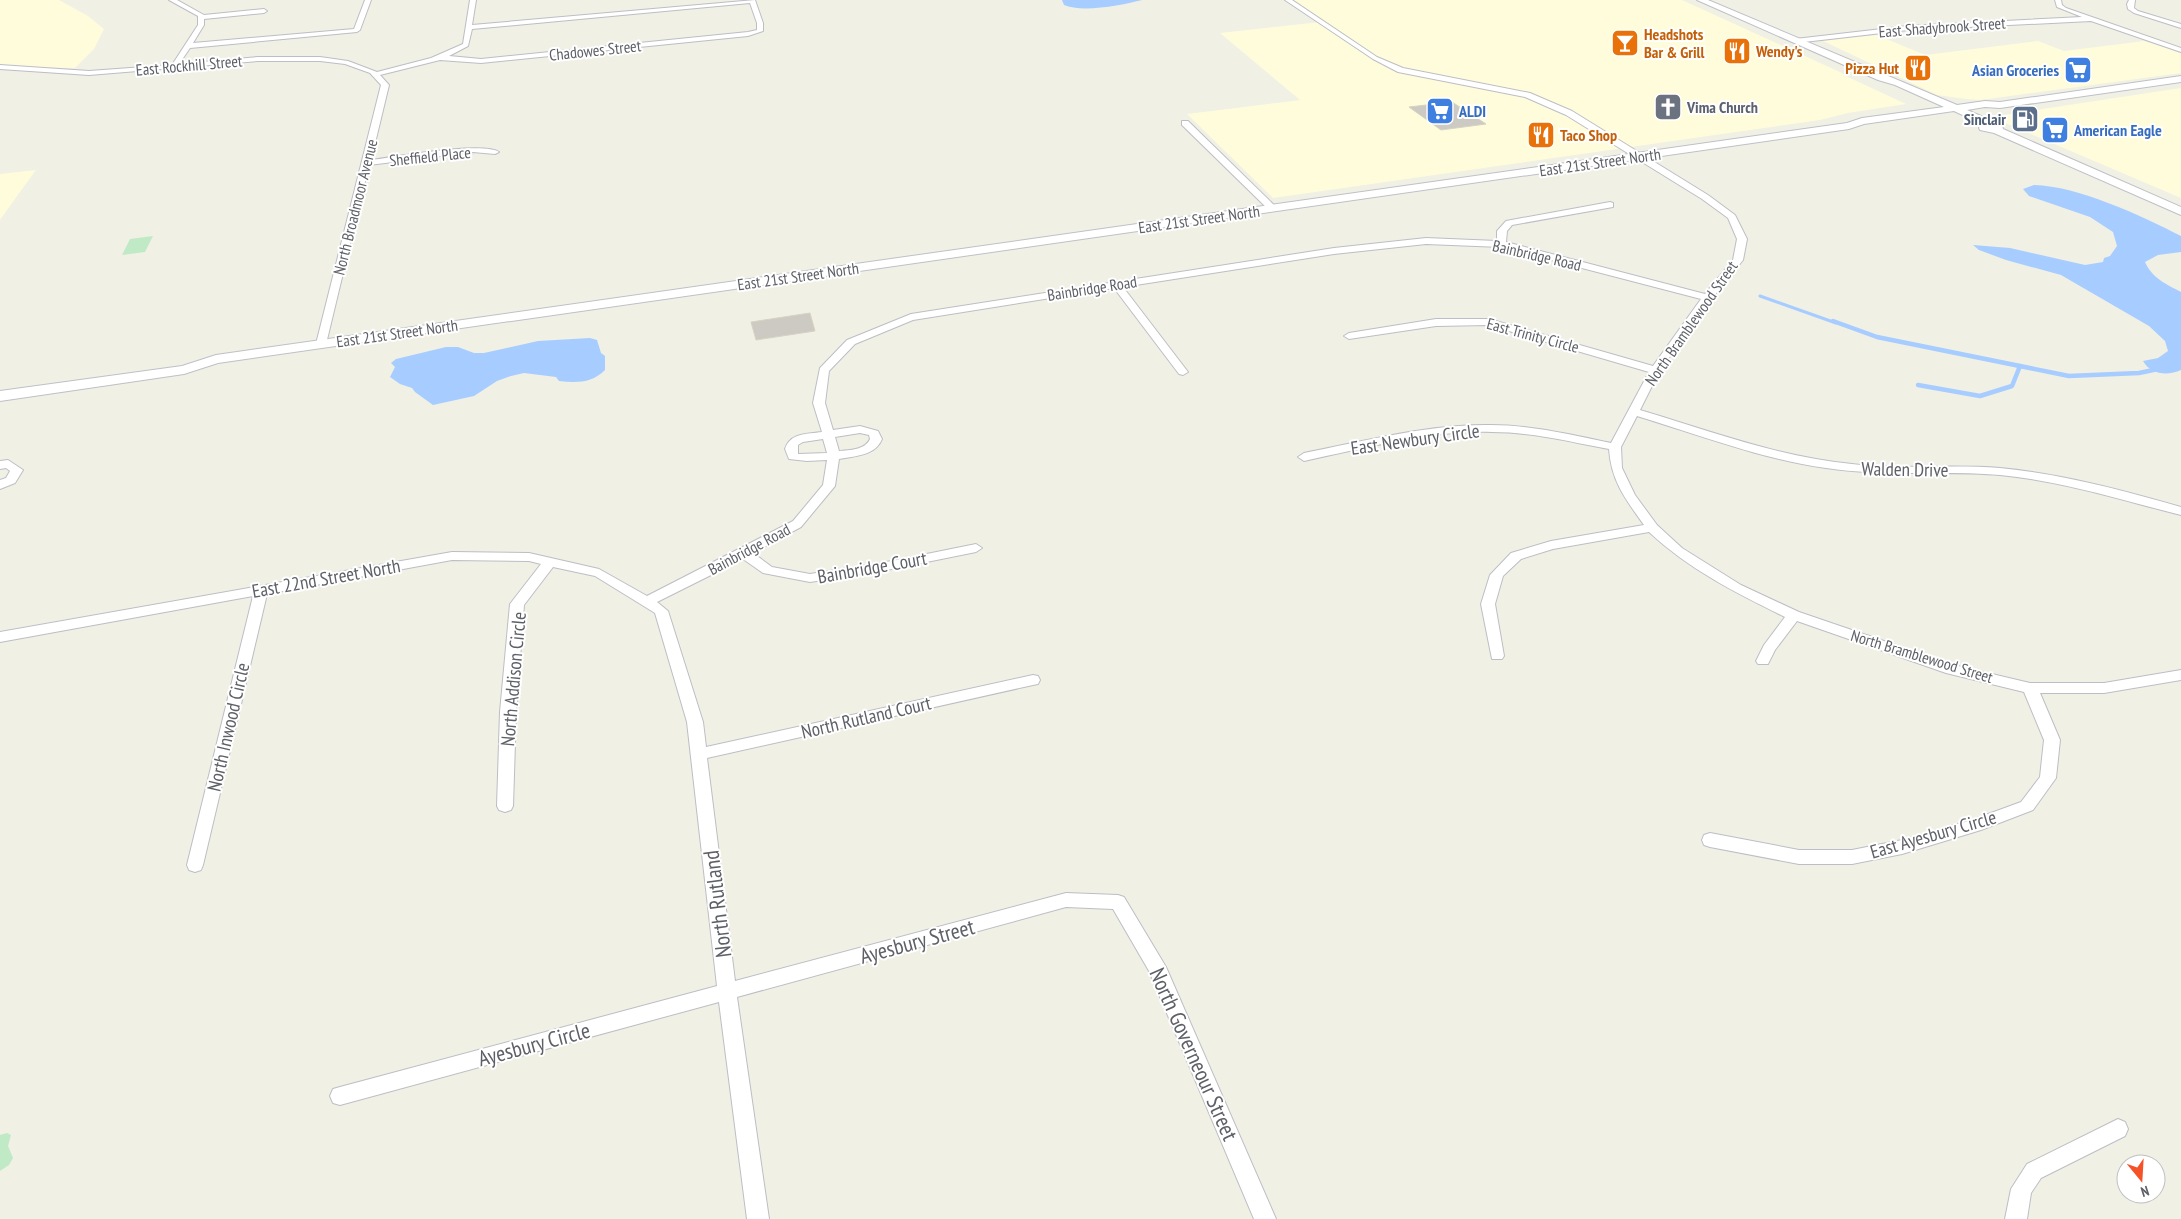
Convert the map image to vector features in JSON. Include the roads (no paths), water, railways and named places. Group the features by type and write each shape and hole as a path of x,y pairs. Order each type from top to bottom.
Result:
{"main road":[{"path":"1702,0 1795,42 1886,80 1899,83 1944,110 1969,114 1998,127 1997,130"},
{"path":"1920,96 2000,106 2181,79"},
{"path":"1920,96 1956,112 1986,129 1997,130 2181,211"},
{"path":"1909,115 1918,106 1920,96"},
{"path":"1853,125 1875,127 1956,112 1985,104"},
{"path":"1969,114 1998,110 2000,106"},
{"name":"East 21st Street North","path":"0,396 184,370 216,359 1273,209 1853,125 1862,121 1944,110"},
{"name":"East 21st Street North","path":"0,384 184,357 216,359"}],"street":[{"path":"172,0 201,17 264,11"},
{"path":"187,46 358,33 357,30 368,0"},
{"path":"376,74 442,58 466,45 473,0"},
{"name":"North Bramblewood Street","path":"1288,0 1375,58 1401,70 1527,95 1569,113 1705,197 1732,217 1742,239 1738,260 1707,298 1655,370 1614,447 1616,468 1629,495 1652,528 1677,551 1736,588 1794,615 1951,669 2030,688 2104,688 2181,675"},
{"path":"2058,0 2059,6 2089,19 2181,50"},
{"path":"2132,0 2130,4 2131,9 2136,12 2181,26"},
{"path":"469,27 752,1"},
{"name":"Chadowes Street","path":"442,58 481,61 748,34 760,31 760,23 752,1"},
{"path":"174,67 200,25 201,17"},
{"name":"East Shadybrook Street","path":"1795,42 1908,28 2089,19"},
{"name":"East Rockhill Street","path":"0,67 89,73 258,59 320,59 346,62 373,71 376,74"},
{"name":"North Broadmoor Avenue","path":"321,344 385,86 376,74"},
{"path":"1185,122 1273,209"},
{"name":"Sheffield Place","path":"365,162 473,150 495,152"},
{"path":"1501,244 1502,231 1509,222 1558,212 1610,205"},
{"name":"Bainbridge Road","path":"646,602 797,524 829,486 834,455 819,403 824,370 851,342 911,317 1381,244 1426,240 1501,244 1707,298"},
{"path":"1116,284 1183,372"},
{"name":"East Trinity Circle","path":"1349,336 1439,321 1489,322 1655,370"},
{"name":"Walden Drive","path":"1633,411 1787,456 1852,468 1922,471 1974,470 2040,476 2108,490 2181,511"},
{"name":"East Newbury Circle","path":"1304,457 1457,430 1492,428 1533,432 1614,447"},
{"path":"860,429 874,433 876,439 874,445 865,450 834,455 800,459 793,456 791,449 793,443 800,439 860,429"},
{"path":"0,465 8,464 17,470 11,480 0,485"},
{"path":"1498,656 1488,604 1498,575 1516,556 1550,545 1652,528"},
{"name":"Bainbridge Court","path":"744,553 768,570 810,578 892,565 976,548"},
{"name":"East 22nd Street North","path":"0,637 452,556 529,557 598,573 646,602"},
{"name":"North Addison Circle","path":"505,806 508,712 517,604 550,562"},
{"name":"North Inwood Circle","path":"195,864 261,589"},
{"name":"North Rutland","path":"646,602 661,611 696,722 727,992 758,1219"},
{"path":"1763,661 1769,648 1794,615"},
{"name":"North Rutland Court","path":"699,754 1033,680"},
{"name":"East Ayesbury Circle","path":"1710,840 1799,857 1852,857 1902,847 1975,825 2027,806 2048,778 2052,740 2030,688"},
{"name":"Ayesbury Street","path":"727,992 1066,900 1108,901"},
{"name":"North Governeour Street","path":"1108,901 1118,902 1157,967 1265,1219"},
{"name":"Ayesbury Circle","path":"340,1096 727,992"},
{"path":"2016,1219 2021,1189 2034,1171 2118,1129"}],"water":[{"path":"1062,0 1142,0 1114,6 1081,8 1064,5"},
{"path":"2034,185 2090,196 2129,211 2181,236 2181,252 2158,255 2145,262 2151,272 2181,292 2181,370 2171,373 2160,373 2146,366 2143,361 2158,358 2168,351 2165,341 2149,326 2061,275 2006,260 1979,250 1973,245 2010,248 2085,265 2103,262 2104,258 2110,256 2117,246 2113,232 2090,217 2029,196 2023,189"},
{"path":"590,338 597,340 601,353 605,356 605,370 595,377 584,381 559,381 556,377 524,373 497,381 474,396 433,405 412,388 400,384 390,377 395,367 391,363 396,359 446,347 458,347 474,353 484,353 538,341"}],"waterway":[{"path":"1760,296 1836,323"},
{"path":"1833,321 1877,337 2020,366"},
{"path":"1918,385 1980,396 2012,386 2020,366"},
{"path":"2020,366 2069,376 2139,373 2158,369"}],"place":[{"name":"Headshots Bar & Grill","path":"1625,43"},
{"name":"Wendy's","path":"1737,51"},
{"name":"Pizza Hut","path":"1918,68"},
{"name":"Asian Groceries","path":"2078,70"},
{"name":"Vima Church","path":"1668,107"},
{"name":"ALDI","path":"1440,111"},
{"name":"Sinclair","path":"2025,119"},
{"name":"American Eagle","path":"2055,130"},
{"name":"Taco Shop","path":"1541,135"}]}
